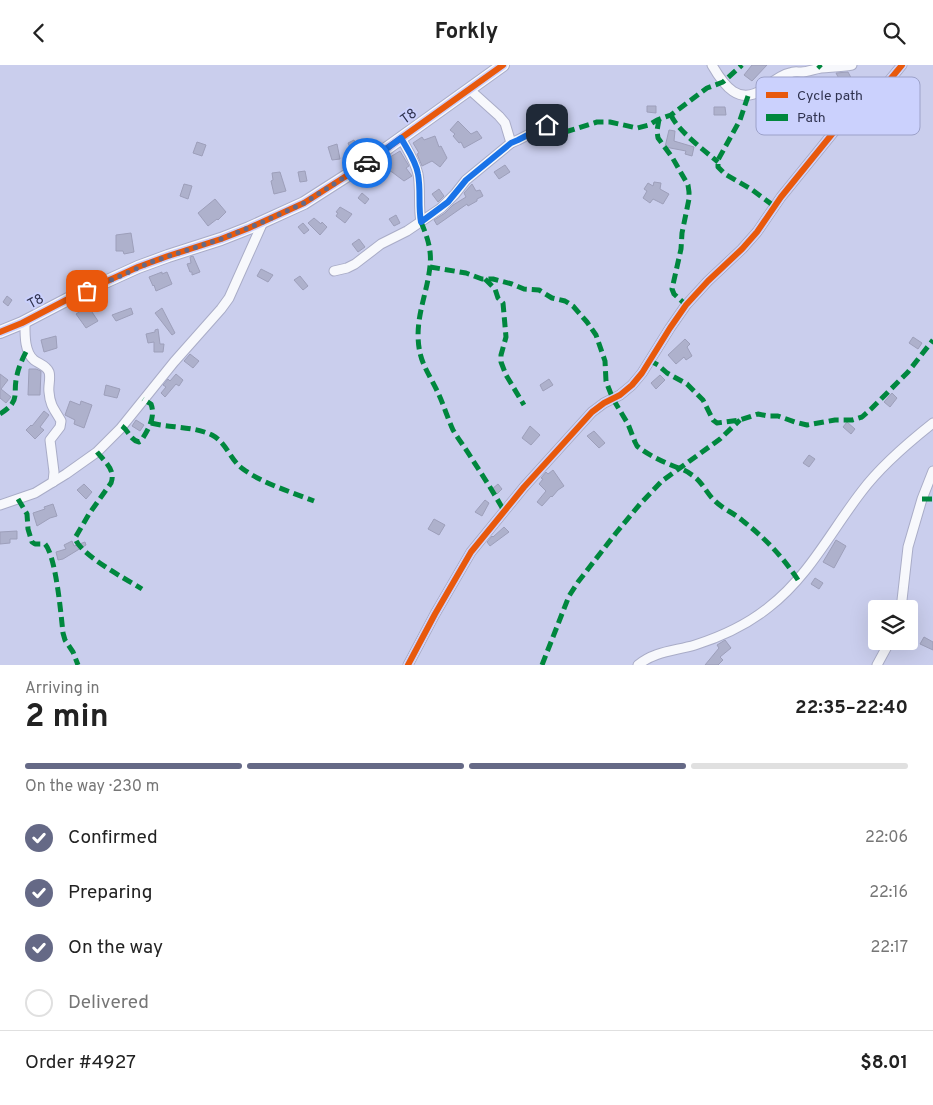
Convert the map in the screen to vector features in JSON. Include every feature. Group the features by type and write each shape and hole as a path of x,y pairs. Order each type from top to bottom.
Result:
{"street":[{"name":"T8","path":"0,332 151,262 221,239 304,203 346,177 503,65"},
{"path":"712,65 723,82 736,94 743,96 756,93"},
{"path":"780,77 790,73 852,65"},
{"path":"892,77 902,65"},
{"path":"469,89 505,123 511,143"},
{"path":"334,271 355,264 381,244 421,222 448,202 466,180 511,143 547,125"},
{"path":"408,665 471,552 504,511 592,412 620,395 632,385 642,373 686,305 757,232 781,197 831,135"},
{"path":"401,138 414,161 418,175 421,222"},
{"path":"0,505 35,493 53,482 97,452 114,435 229,298 263,222"},
{"path":"25,322 26,342 29,353 49,373 49,393 52,406 61,421 60,427 50,440 54,472 53,482"},
{"path":"638,665 657,654 695,645 734,629 768,608 784,595 802,575 863,489 909,443 933,423"},
{"path":"902,600 908,547 922,499 933,471"},
{"path":"877,665 885,650"}],"building":[{"path":"752,65 767,65 752,81 744,75"},
{"path":"848,72 851,77 838,77 836,73"},
{"path":"647,106 656,106 656,113 647,112"},
{"path":"714,107 725,107 726,115 714,115"},
{"path":"555,117 560,127 554,130 550,119"},
{"path":"458,121 471,134 477,131 482,138 464,148 450,130"},
{"path":"669,130 675,131 674,141 694,147 692,156 685,154 686,151 665,147"},
{"path":"435,136 439,147 441,146 447,158 440,167 432,161 422,166 417,154 419,153 413,143 422,137 424,140"},
{"path":"354,140 358,148 352,152 348,143"},
{"path":"197,142 206,145 202,156 193,153"},
{"path":"337,144 340,159 332,160 328,147"},
{"path":"400,151 409,166 406,168 412,176 404,181 390,171 388,173 382,162"},
{"path":"505,165 510,172 499,179 494,172"},
{"path":"305,171 307,181 300,182 298,172"},
{"path":"280,172 286,191 274,194 271,181 273,180 272,173"},
{"path":"654,182 661,183 660,189 669,194 663,204 653,199 650,203 643,198 647,191 644,189 648,183 653,186"},
{"path":"184,184 192,186 188,199 180,196"},
{"path":"472,184 476,191 480,190 483,196 468,206 467,204 437,225 434,220 466,197 464,193"},
{"path":"439,189 444,196 438,202 432,194"},
{"path":"362,193 369,199 365,204 358,198"},
{"path":"215,199 226,212 208,226 198,213"},
{"path":"340,207 352,214 345,223 336,216 338,213 336,212"},
{"path":"396,215 400,223 394,226 389,219"},
{"path":"314,218 327,227 320,235 308,223"},
{"path":"303,223 309,230 304,234 298,227"},
{"path":"131,233 134,252 124,254 123,251 116,251 116,235"},
{"path":"359,239 365,247 358,252 352,244"},
{"path":"193,256 200,272 192,275 187,264 191,263 190,257"},
{"path":"261,269 273,275 268,282 257,276"},
{"path":"162,272 162,274 167,272 172,284 156,291 149,277"},
{"path":"300,276 308,286 303,290 294,280"},
{"path":"7,296 12,300 8,306 3,302"},
{"path":"88,306 98,321 86,328 76,314"},
{"path":"131,308 133,314 116,321 112,315"},
{"path":"162,308 175,333 172,335 155,313"},
{"path":"158,329 160,344 164,344 163,352 154,352 154,342 148,343 146,334 155,332"},
{"path":"56,336 57,348 44,352 41,340"},
{"path":"913,337 922,343 918,349 909,343"},
{"path":"685,339 690,344 687,347 692,356 686,360 684,357 676,364 668,355"},
{"path":"190,354 199,361 193,368 184,361"},
{"path":"29,369 41,371 40,395 28,395"},
{"path":"0,374 8,380 1,389 11,397 6,403 0,398"},
{"path":"176,374 183,380 179,386 176,384 165,397 161,393 166,387 163,385"},
{"path":"660,375 665,380 656,389 651,383"},
{"path":"549,379 553,385 543,391 540,385"},
{"path":"106,385 120,389 117,398 104,395"},
{"path":"892,393 897,398 890,407 884,402"},
{"path":"70,401 80,405 81,401 92,405 84,428 74,424 75,420 65,415"},
{"path":"44,411 49,415 40,427 44,430 35,439 26,430 32,426"},
{"path":"136,420 144,425 140,431 132,426"},
{"path":"847,422 855,429 851,434 843,427"},
{"path":"530,426 540,435 531,445 522,438"},
{"path":"594,431 605,443 599,448 587,436"},
{"path":"809,455 815,459 809,467 803,463"},
{"path":"553,470 564,486 542,506 537,502 546,491 539,484 546,472 548,474"},
{"path":"84,484 92,492 86,499 77,490"},
{"path":"498,484 502,489 497,494 492,489"},
{"path":"485,500 489,503 482,516 475,512"},
{"path":"53,504 57,516 37,526 33,513"},
{"path":"434,519 445,525 439,535 428,529"},
{"path":"504,527 509,532 490,546 487,542"},
{"path":"17,531 17,539 10,539 10,543 0,544 0,532"},
{"path":"836,540 846,546 834,568 823,562"},
{"path":"72,541 74,546 85,542 86,545 58,560 56,552 66,549 64,545"},
{"path":"815,578 823,583 819,589 811,584"},
{"path":"924,637 933,642 933,650 920,644"},
{"path":"725,640 731,648 720,657 723,660 718,665 705,665 719,648 717,645"}],"marked path":[{"path":"565,132 597,122 610,122 637,128 649,125 671,115 707,88 723,82 742,65"},
{"path":"818,65 821,68"},
{"path":"748,96 740,120 718,160 718,167 725,174 751,189 774,206"},
{"path":"671,115 685,134 718,162"},
{"path":"659,119 658,138 672,157 688,185 689,199 672,289 674,294 686,305"},
{"path":"421,222 429,243 430,254 428,277 418,330 421,358 453,430 504,511"},
{"path":"430,267 466,273 482,279 493,279 524,289 539,290 552,298 565,301 573,306 596,335 605,361 606,381 637,446 653,457 690,473 718,504 740,518 766,541 786,563 798,580"},
{"path":"485,279 495,289 498,298 503,303 506,337 501,362 506,375 524,405"},
{"path":"649,360 687,384 703,400 713,420 717,423 740,420 758,414 778,416 807,425 835,420 852,420 862,417 908,372 933,340"},
{"path":"0,414 14,401 18,371 28,348"},
{"path":"122,426 134,439 139,442 141,441 149,428 153,414 151,404 143,399"},
{"path":"542,665 569,596 616,533 662,481 720,439 740,420"},
{"path":"151,423 197,430 212,435 221,442 243,469 259,479 314,501"},
{"path":"97,452 111,470 111,483 75,538 85,552 94,559 142,589"},
{"path":"18,499 27,514 28,529 32,542 35,544 45,544 49,551 57,586 63,633 78,665"},
{"path":"922,499 933,499"}],"cycle path":[{"path":"0,332 138,267 221,239 304,203 365,164 503,65"},
{"path":"892,77 902,65"},
{"path":"408,665 471,552 524,487 592,412 620,395 632,385 642,373 686,305 757,232 781,197 831,135"}],"way so far":[{"path":"87,291 151,262 221,239 263,222 304,203 367,163"}],"route":[{"path":"367,163 401,138 417,169 420,187 419,211 421,222 448,202 466,180 511,143 547,125"}]}
